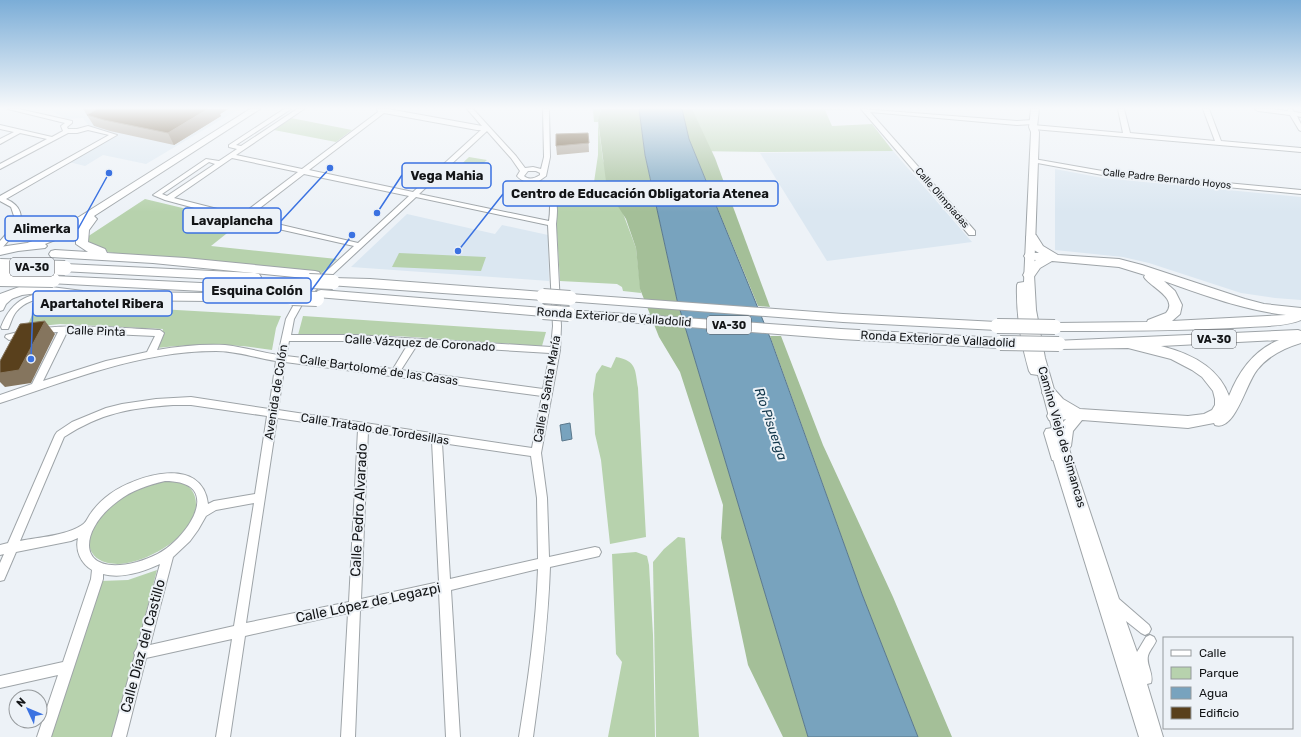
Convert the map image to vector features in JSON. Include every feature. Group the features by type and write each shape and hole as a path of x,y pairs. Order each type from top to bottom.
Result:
{"highway":[{"path":"32,246 56,236 202,143"},
{"path":"5,297 23,291 36,284 53,268 56,261 54,252 58,241 209,143"},
{"path":"91,219 83,229 81,237 82,244 93,250 121,256"},
{"path":"1032,237 1038,248 1048,254 1062,258"},
{"path":"0,251 18,246 32,246 43,247 54,252 237,266 312,278"},
{"path":"1030,256 1119,264 1138,268 1242,303 1264,308 1301,312"},
{"path":"1030,256 1046,261 1107,265 1138,272 1152,278 1172,295 1176,303 1175,310 1172,315 1164,320 1145,327"},
{"path":"1029,275 1033,268 1039,263 1046,261"},
{"name":"Ronda Exterior de Valladolid","path":"0,266 312,278 820,317 997,326 1145,327 1301,318"},
{"name":"VA-30","path":"0,279 53,280 294,295"},
{"path":"23,291 38,289 61,293 112,296 294,295"},
{"name":"Ronda Exterior de Valladolid","path":"294,295 338,299 346,297 832,333 1000,343 1128,343 1301,334"},
{"path":"1049,393 1058,403 1077,417 1189,427 1205,427 1218,422 1227,415 1245,376 1256,361 1264,354 1277,347 1301,338"},
{"path":"1054,416 1064,420 1077,417 1188,422 1203,420 1216,415 1221,408 1223,399 1220,390 1211,377 1192,362 1166,352 1128,343"},
{"path":"1060,451 1064,430 1077,417"}],"main road":[{"name":"Camino Viejo de Simancas","path":"1030,143 1021,304 1029,353 1060,451"},
{"path":"1028,178 1031,175 1032,163 1034,161 1032,158 1032,143"},
{"name":"Camino Viejo de Simancas","path":"1035,143 1032,237 1029,275 1030,310 1039,358 1054,416"},
{"path":"1022,290 1025,280 1027,259 1030,256 1027,252 1029,207 1026,200"},
{"path":"1024,318 1050,413 1054,416 1052,421 1060,451"}],"street":[{"path":"0,167 45,143"},
{"path":"0,199 99,143"},
{"path":"235,143 231,146 241,148"},
{"path":"167,199 248,143"},
{"path":"242,218 341,143"},
{"name":"Avenida de Colón","path":"223,737 281,359 290,319 301,299 470,143"},
{"path":"501,143 520,164 542,178"},
{"path":"542,178 547,157 547,143"},
{"name":"Calle Olimpiadas","path":"894,143 972,233"},
{"path":"1224,143 1301,150"},
{"path":"231,156 552,224"},
{"path":"220,163 208,160 156,195 242,218 359,245"},
{"name":"Calle Padre Bernardo Hoyos","path":"1034,161 1108,174 1301,192"},
{"path":"542,178 531,181 522,178 520,174 545,163"},
{"name":"Calle la Santa María","path":"536,453 556,350 557,326 552,224 554,208 551,194 542,178"},
{"path":"0,199 14,205 18,212 18,217 12,230 0,245"},
{"path":"12,230 24,238 31,238 69,228"},
{"path":"7,238 11,243 18,246"},
{"path":"2,322 9,316 13,309 25,301 40,295 61,293"},
{"path":"0,308 5,297"},
{"name":"Calle Pinta","path":"2,322 10,341 28,333 64,329 160,333 151,354"},
{"path":"36,386 64,329"},
{"name":"Calle Vázquez de Coronado","path":"285,338 355,338 556,350"},
{"path":"395,373 414,342"},
{"name":"Calle Bartolomé de las Casas","path":"0,399 103,365 151,354 192,349 219,348 281,359 292,359 548,393"},
{"name":"Calle Tratado de Tordesillas","path":"0,576 6,549 60,435 75,423 107,411 140,403 191,401 536,453"},
{"name":"Calle Pedro Alvarado","path":"348,737 363,426"},
{"path":"437,438 453,737"},
{"name":"Camino Viejo de Simancas","path":"1060,451 1082,541 1146,737"},
{"name":"Camino Viejo de Simancas","path":"1060,451 1114,602 1141,683 1156,737"},
{"path":"526,737 542,617 544,562 542,498 536,453"},
{"path":"165,477 182,478 195,485 202,495 206,508 192,533 181,544 168,554 149,564 130,569 100,572 88,562 83,549 85,533 93,518 107,502 126,490 146,481 165,477"},
{"path":"206,508 259,498"},
{"path":"6,549 85,533"},
{"path":"1082,541 1097,570 1114,619 1124,632 1122,640 1134,679 1141,720"},
{"name":"Calle López de Legazpi","path":"140,653 446,586 544,562 595,552"},
{"name":"Calle Díaz del Castillo","path":"119,737 140,653 168,554"},
{"path":"44,737 100,572"},
{"path":"1114,602 1148,635 1142,651 1141,661 1163,737"},
{"path":"0,682 67,667"}],"shaded area":[{"path":"102,143 181,143 146,164 103,155 85,166 69,162"},
{"path":"893,151 972,242 827,261 760,153"},
{"path":"1055,169 1103,178 1301,197 1301,300 1241,293 1149,263 1123,257 1055,250"},
{"path":"407,214 495,234 502,225 548,235 549,281 351,267"}],"green space":[{"path":"598,143 601,143 603,160 636,248 641,293 623,291 622,287 617,284 560,281 554,184 593,189 598,155"},
{"path":"601,143 643,143 677,300 808,737 783,737 748,665 721,538 723,505 680,372 659,337 640,289 636,248 626,219 607,189"},
{"path":"691,143 887,143 893,151 770,152 694,151"},
{"path":"691,143 708,143 715,158 770,307 758,306"},
{"path":"469,157 487,160 467,178 450,175"},
{"path":"145,199 241,222 211,246 337,259 322,273 123,255 99,250 84,239"},
{"path":"399,253 486,257 481,271 392,267"},
{"path":"36,302 281,316 276,328 272,350 242,346 214,345 157,348 163,329 60,324 41,326 25,331 36,306"},
{"path":"303,316 546,332 542,346 397,336 298,335"},
{"path":"770,336 781,336 823,445 893,597 952,737 918,737 862,594"},
{"path":"616,357 628,361 634,367 638,388 646,537 610,544 601,460 595,434 593,394 596,374 602,365 611,368"},
{"path":"160,480 184,484 191,489 194,494 196,509 192,521 184,531 174,541 162,549 150,556 138,560 114,564 97,558 90,548 89,535 91,527 98,517 120,495"},
{"path":"678,537 685,538 699,737 656,737 653,562 664,549"},
{"path":"636,552 647,556 649,565 653,635 655,737 608,737 622,662 616,654 612,554"},
{"path":"157,570 114,737 51,737 100,581 128,580"}],"water":[{"name":"Río Pisuerga","path":"643,143 691,143 771,340 862,594 918,737 808,737 677,300"},
{"path":"570,423 572,439 562,441 560,425"}],"building":[{"path":"556,143 585,143 556,146"},
{"path":"45,321 19,370 0,373 0,361 20,324"}],"place":[{"name":"Lavaplancha","path":"330,168"},
{"name":"Alimerka","path":"109,173"},
{"name":"Vega Mahia","path":"377,213"},
{"name":"Esquina Colón","path":"352,235"},
{"name":"Centro de Educación Obligatoria Atenea","path":"458,251"},
{"name":"Apartahotel Ribera","path":"31,359"}]}
